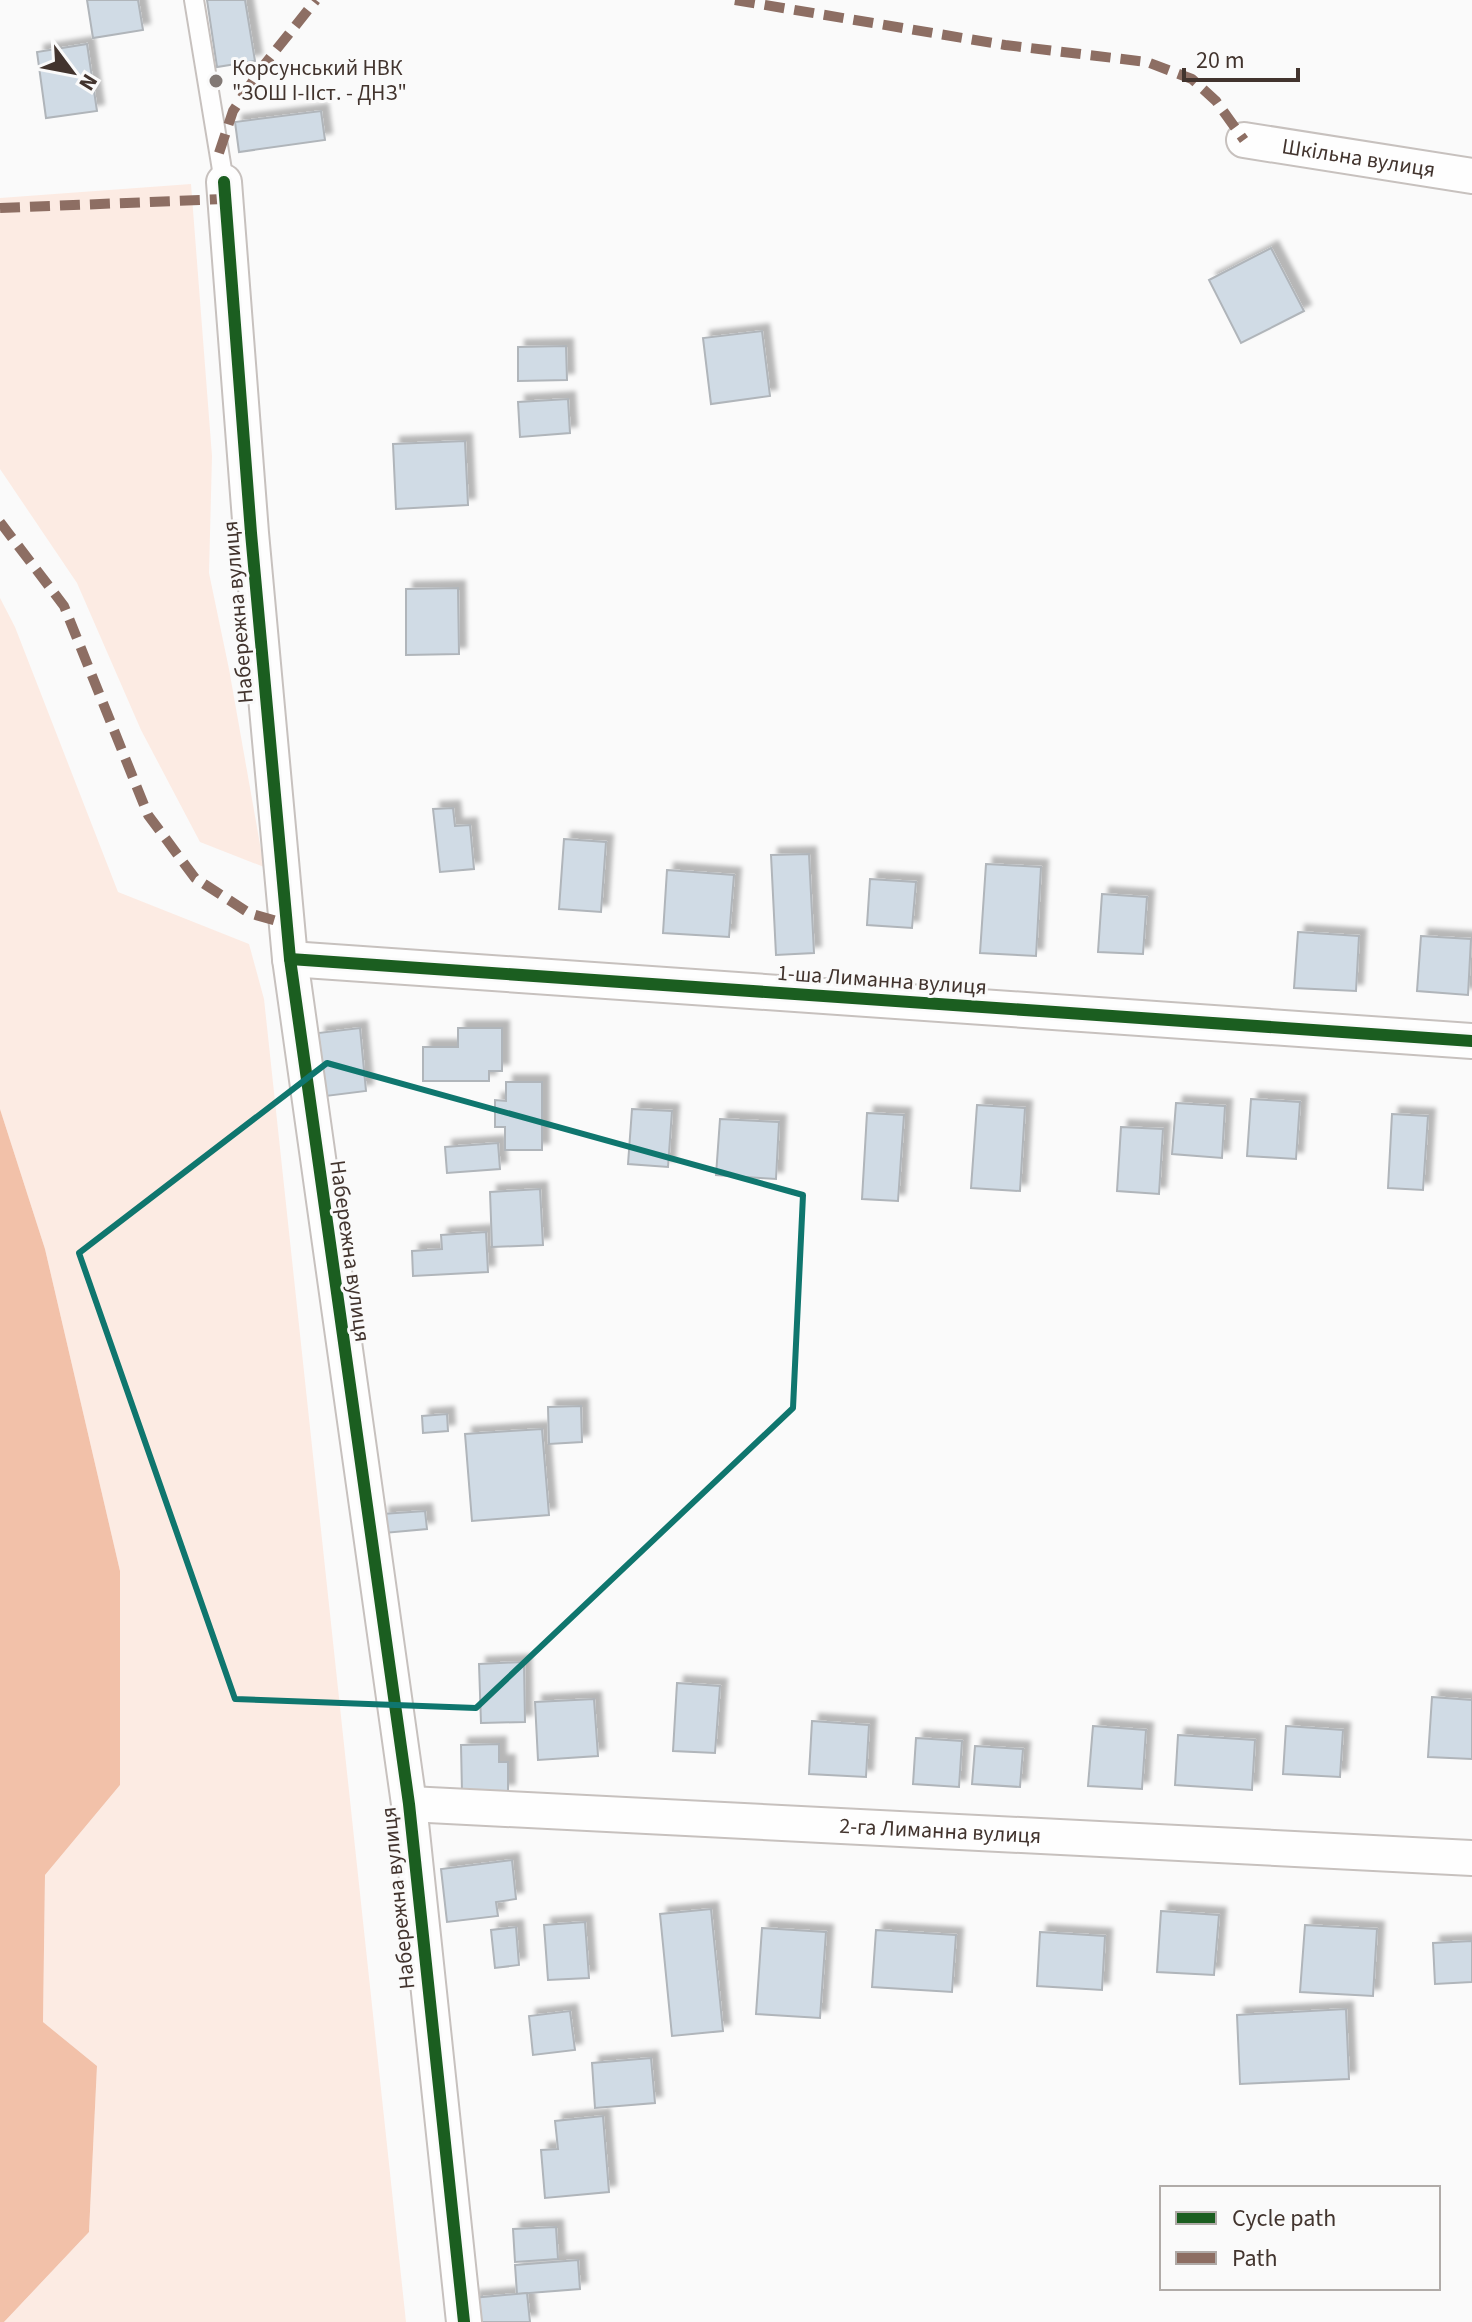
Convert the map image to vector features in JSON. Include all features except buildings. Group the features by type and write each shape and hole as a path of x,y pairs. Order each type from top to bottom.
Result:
{"street":[{"name":"Шкільна вулиця","path":"1244,140 1472,176"},
{"name":"Набережна вулиця","path":"224,182 251,533 290,959 409,1804 464,2322"},
{"name":"1-ша Лиманна вулиця","path":"290,959 1472,1041"},
{"name":"2-га Лиманна вулиця","path":"409,1804 1472,1858"}],"lane":[{"path":"194,0 224,182"}],"highlighted area":[{"path":"327,1063 803,1195 793,1408 476,1708 235,1699 79,1253"}],"shaded area":[{"path":"191,184 212,456 209,573 264,867 200,842 141,730 77,583 0,469 0,198"},
{"path":"0,598 15,627 118,892 249,944 264,999 406,2322 4,2322 89,2232 97,2066 43,2022 45,1875 120,1785 120,1571 45,1249 0,1109"},
{"path":"0,1109 45,1249 120,1571 120,1785 45,1875 43,2022 97,2066 89,2232 4,2322 0,2322"}],"marked path":[{"path":"219,153 233,111 260,70 316,0"},
{"path":"735,0 1005,45 1147,62 1192,79 1216,101 1244,140"},
{"path":"0,208 225,199"},
{"path":"0,522 64,606 148,815 195,878 249,913 287,924"}],"cycle path":[{"path":"224,182 251,533 290,959 409,1804 464,2322"},
{"path":"290,959 1472,1041"}],"place":[{"name":"Корсунський НВК \"ЗОШ І-ІІст. - ДНЗ\"","path":"216,81"}]}
